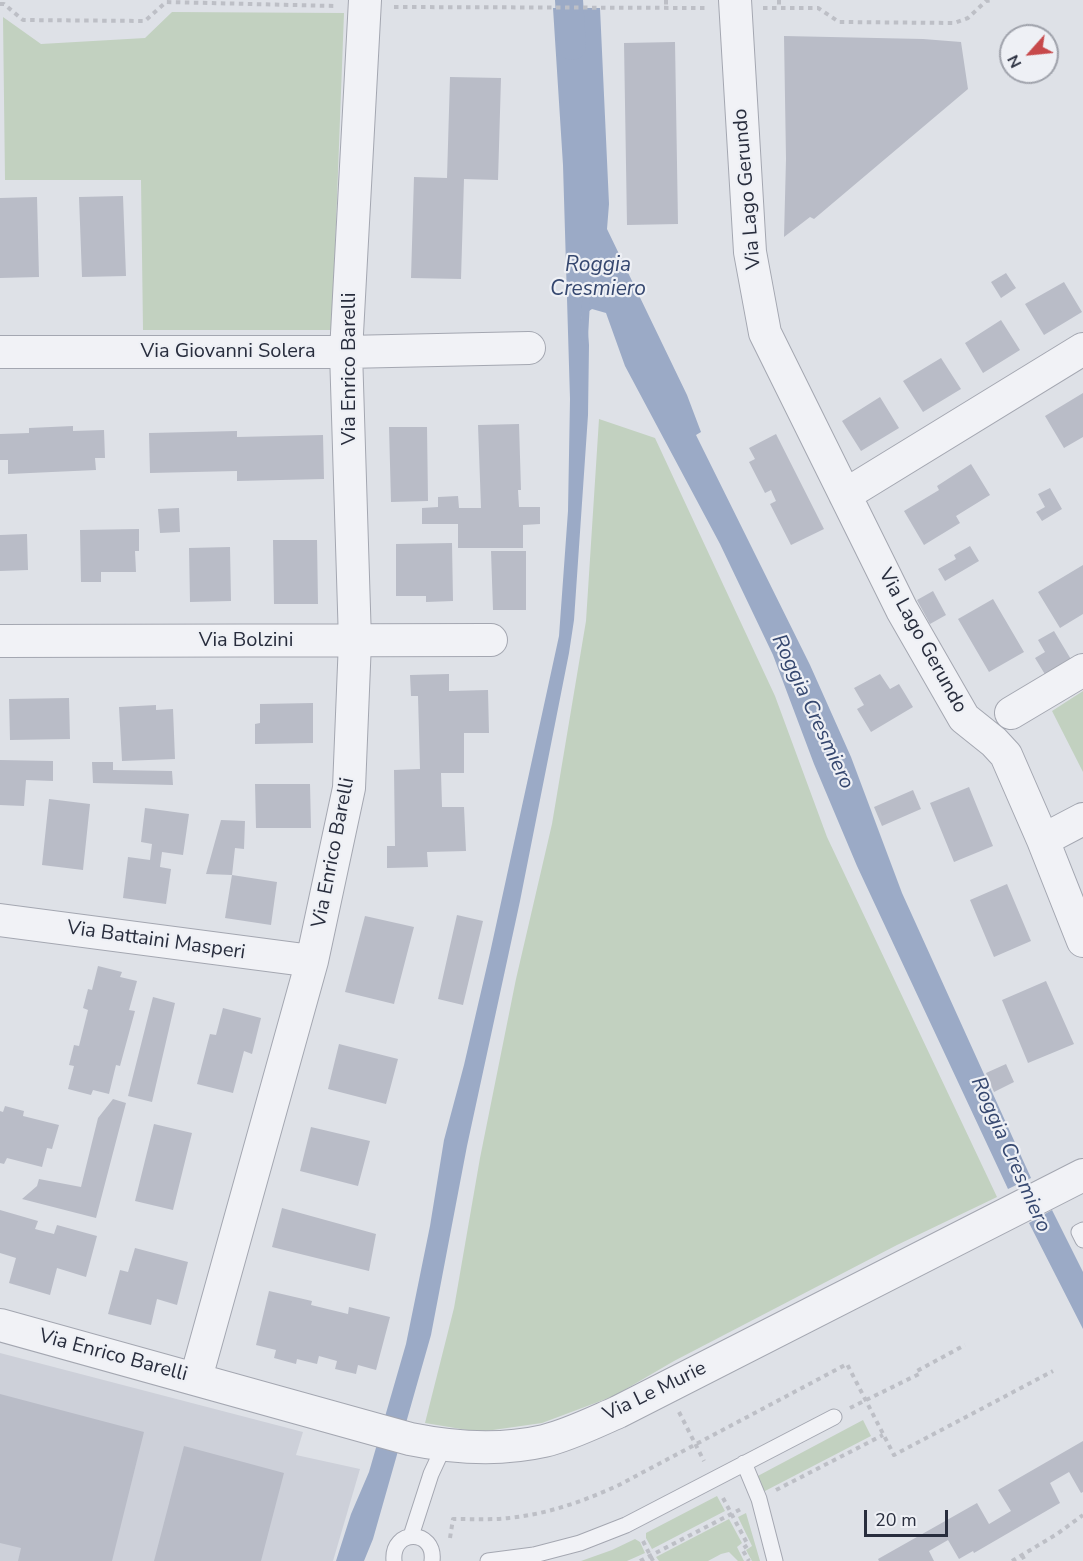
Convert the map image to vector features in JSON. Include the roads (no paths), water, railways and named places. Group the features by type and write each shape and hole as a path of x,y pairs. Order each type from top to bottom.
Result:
{"street":[{"name":"Via Enrico Barelli","path":"0,1325 196,1378 312,961 349,788 355,641 346,352 365,3"},
{"name":"Via Lago Gerundo","path":"735,4 750,252 765,333 902,609 964,718 994,742 1006,755 1083,941"},
{"name":"Via Giovanni Solera","path":"0,352 346,352 529,348"},
{"path":"845,495 1083,349"},
{"name":"Via Bolzini","path":"0,641 491,640"},
{"path":"1011,713 1083,670"},
{"path":"1043,840 1083,819"},
{"name":"Via Battaini Masperi","path":"0,920 312,961"},
{"name":"Via Le Murie","path":"196,1378 372,1429 444,1446 510,1447 547,1441 608,1416 1083,1175"}],"lane":[{"path":"1083,1230 1079,1232 1083,1240"},
{"path":"488,1561 534,1555 589,1539 626,1525 834,1417"},
{"path":"411,1536 430,1474 444,1446"},
{"path":"744,1464 759,1499 775,1561"},
{"path":"394,1561 395,1547 399,1542 411,1536 428,1543 432,1549 432,1561"}],"water":[{"path":"553,8 600,8 609,204 607,229 687,395 701,432 696,435 810,665 851,757 902,893 1031,1178 1008,1189 857,866 814,764 773,655 720,544 625,366 606,313 592,309 582,316 581,320 582,325 588,331 588,415 574,620 520,901 467,1146 431,1335 373,1539 364,1561 336,1561 351,1514 369,1472 406,1344 430,1226 444,1140 490,953 559,636 568,511 570,399 563,165"},
{"name":"Roggia Cresmiero","path":"1052,1210 1083,1272 1083,1329 1029,1223"}],"waterway":[{"name":"Roggia Cresmiero","path":"569,0 572,46"},
{"path":"584,337 586,302"}]}
